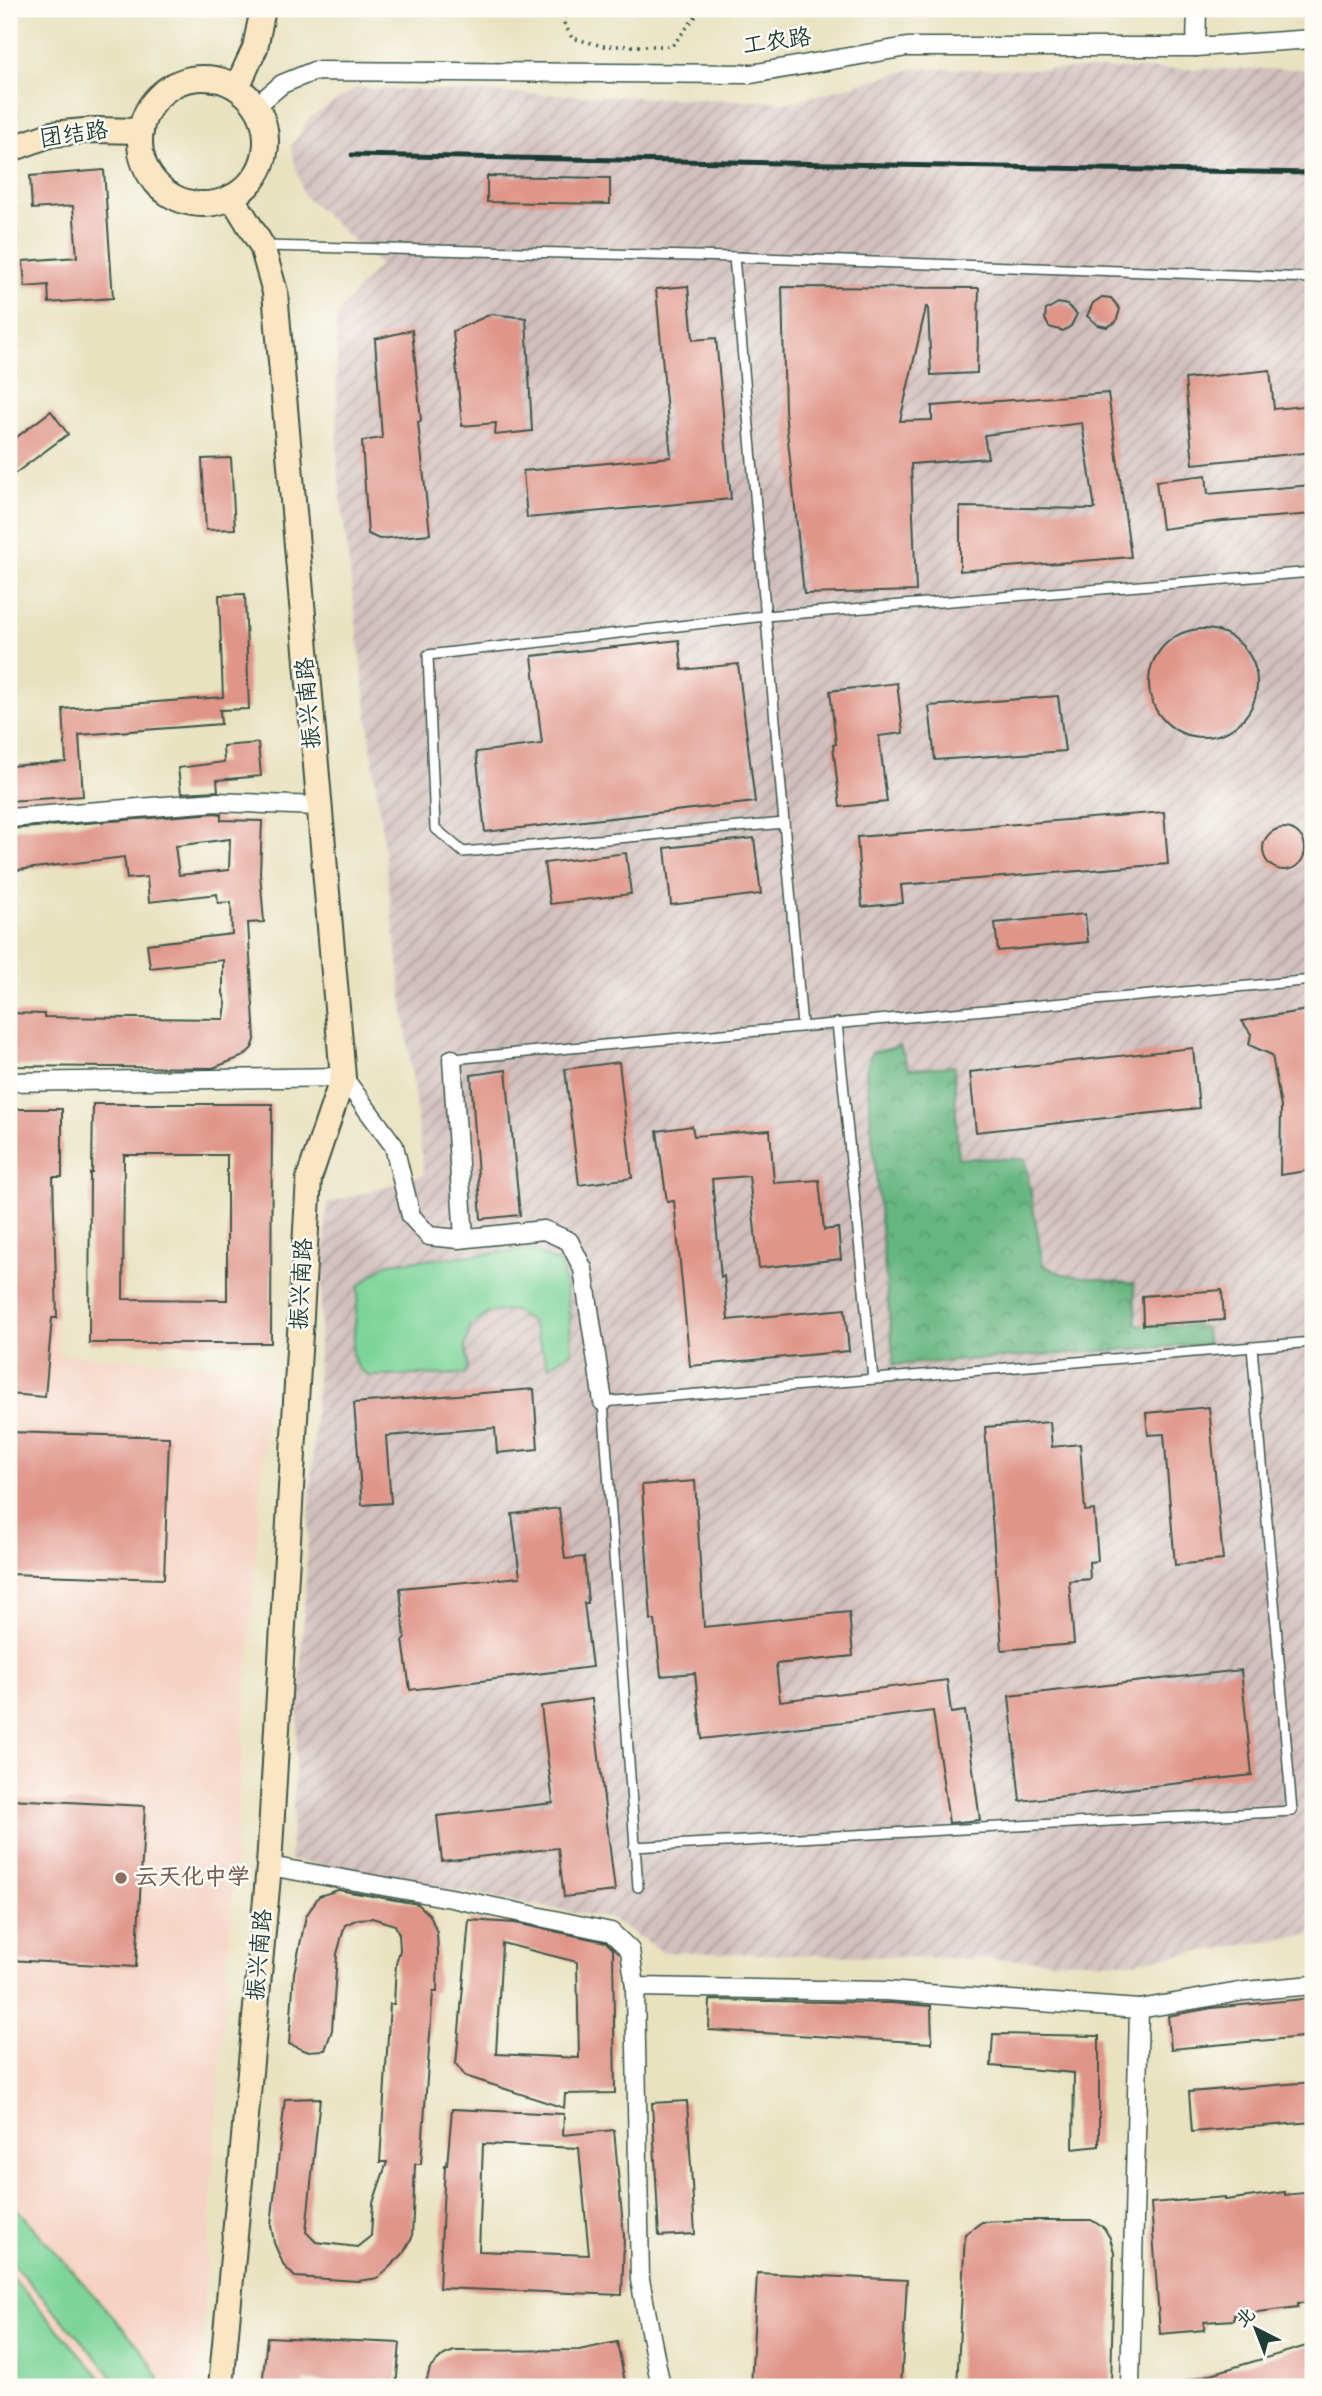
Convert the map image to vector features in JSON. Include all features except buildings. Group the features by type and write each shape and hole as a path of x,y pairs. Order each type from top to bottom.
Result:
{"main road":[{"path":"237,87 255,48 263,9"},
{"path":"199,78 212,78 237,87 256,106 265,130 264,156 253,180 232,197 207,204 181,200 158,186 140,152 141,131 146,113 153,102 174,85 199,78"},
{"name":"团结路","path":"9,150 52,134 95,130 141,131"},
{"name":"振兴南路","path":"221,2387 269,1866 309,1178 343,1077 275,292 262,246 232,197"}],"street":[{"path":"1196,47 1197,9"},
{"name":"工农路","path":"256,106 282,84 314,71 751,74 907,47 1196,47 1313,38"},
{"path":"9,818 216,802 319,806"},
{"path":"452,1059 464,1238"},
{"path":"9,1082 343,1077 394,1146 411,1216 429,1236 464,1238 544,1230 569,1241 583,1269 603,1402"},
{"path":"269,1866 451,1898 611,1932 630,1950 635,1987 640,2280 661,2387"},
{"path":"635,1987 886,1991 1139,2009 1245,1991 1313,1985"},
{"path":"1130,2387 1139,2009"}],"lane":[{"path":"262,246 734,257 1313,278"},
{"path":"734,257 802,1027"},
{"path":"784,823 463,852 435,828 428,655 765,616 1313,572"},
{"path":"452,1059 1313,980"},
{"path":"837,1023 873,1379"},
{"path":"638,1887 603,1402 1313,1342"},
{"path":"635,1847 1292,1811 1252,1347"}],"path":[{"path":"565,9 564,23 572,38 603,46 672,46 696,16 697,9"}],"shaded area":[{"path":"913,69 1313,69 1313,1934 1133,1962 663,1952 610,1919 290,1860 327,1204 424,1175 338,474 336,315 380,265 303,195 291,147 309,118 357,88 792,102"},
{"name":"云天化中学","path":"9,1200 53,1201 58,1354 269,1368 198,2387 9,2387"}],"green space":[{"path":"900,1046 909,1069 954,1066 958,1158 1025,1159 1043,1265 1062,1274 1134,1284 1136,1324 1205,1327 1208,1344 894,1365 866,1070 871,1053"},
{"path":"531,1250 561,1264 569,1309 572,1351 549,1367 532,1322 512,1310 488,1313 470,1327 465,1346 468,1365 465,1374 369,1376 358,1368 352,1354 359,1286 388,1263"},
{"path":"9,2200 140,2347 163,2387 119,2387 103,2365 9,2260"},
{"path":"9,2274 109,2387 9,2387"}],"railway":[{"path":"352,155 1313,173"}],"place":[{"name":"云天化中学","path":"121,1878"}]}
